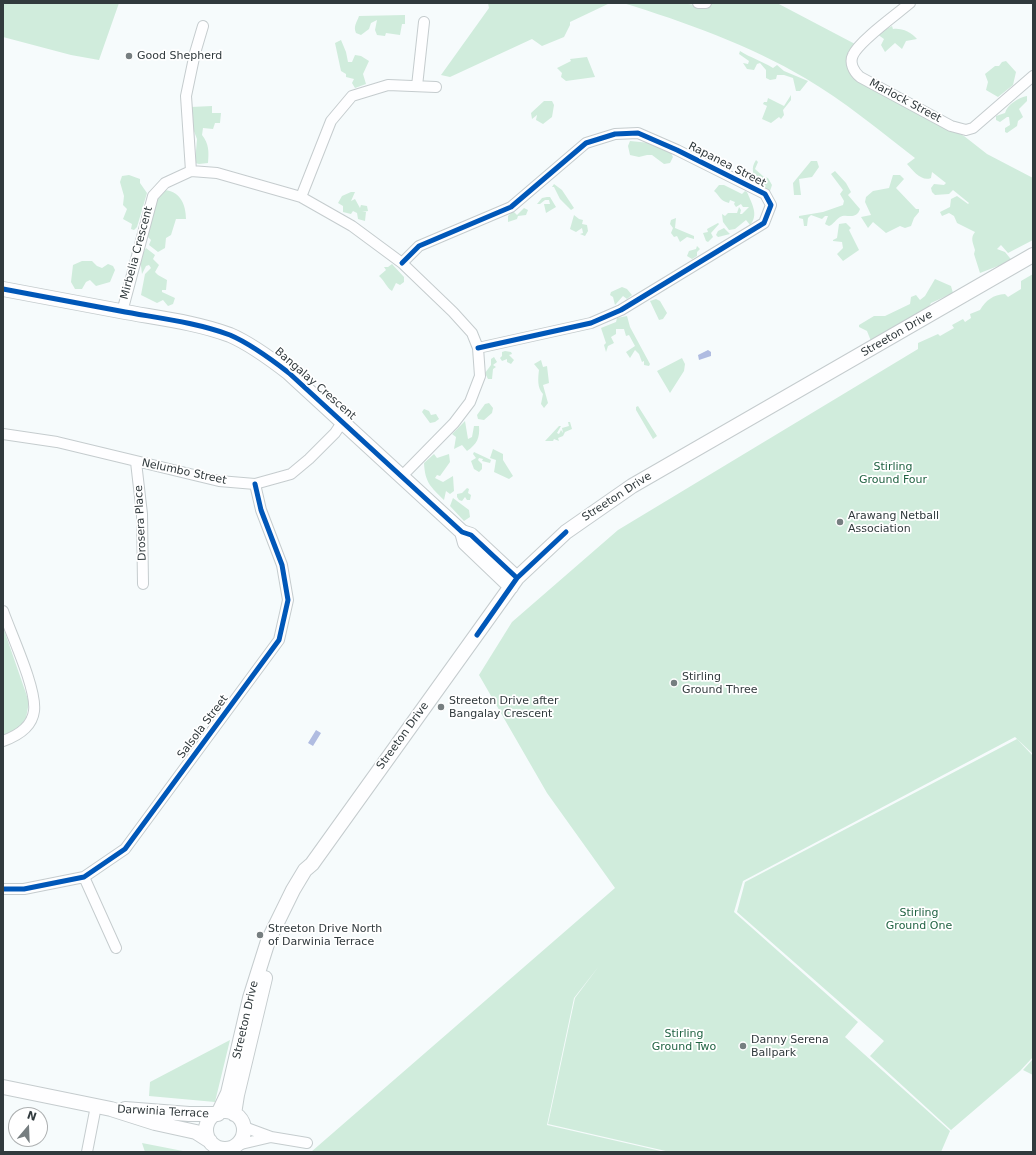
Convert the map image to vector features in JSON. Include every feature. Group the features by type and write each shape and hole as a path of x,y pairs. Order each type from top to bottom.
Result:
{"main road":[{"name":"Streeton Drive","path":"216,1114 228,1093 250,998 264,951 284,906 305,870 312,864 514,583 566,532 632,486 1033,255"},
{"name":"Bangalay Crescent","path":"3,289 122,312 154,316 231,336 265,355 289,373 343,421 462,532 471,535 514,583"},
{"name":"Streeton Drive","path":"234,1114 236,1095 274,948 310,873 312,864"},
{"name":"Darwinia Terrace","path":"3,1087 111,1109 155,1123 196,1132 212,1146"},
{"name":"Darwinia Terrace","path":"111,1109 129,1108 189,1114 216,1114"},
{"path":"228,1112 239,1118 244,1127 243,1136 235,1148 223,1149 212,1146 206,1128 208,1122 216,1114 228,1112"}],"street":[{"path":"698,3 706,3"},
{"name":"Marlock Street","path":"910,3 860,46 852,56 853,68 860,77 951,126 966,130 973,128 1033,76"},
{"path":"417,86 424,22"},
{"path":"202,26 194,53 186,96 191,171 217,174 301,197 352,226 402,263 453,312 472,333 478,348 480,376 470,402 436,443 402,476"},
{"path":"301,197 331,121 352,96 388,85 436,87"},
{"name":"Rapanea Street","path":"402,263 419,246 511,207 586,143 615,134 638,134 677,150 765,194 771,205 764,222 621,310 591,323 478,348"},
{"name":"Mirbelia Crescent","path":"122,312 153,196 165,183 191,171"},
{"name":"Nelumbo Street","path":"3,434 57,442 219,481 255,484 291,474 335,433 343,421"},
{"name":"Drosera Place","path":"136,462 142,514 143,584"},
{"name":"Salsola Street","path":"3,889 24,889 84,877 125,849 279,640 288,600 282,565 261,510 255,484"},
{"path":"3,611 33,693 34,711 27,726 17,736 3,741"},
{"path":"84,877 116,948"},
{"path":"87,1152 96,1106"},
{"path":"244,1127 271,1137 307,1142"},
{"path":"235,1148 271,1137"}],"green space":[{"path":"3,3 119,3 99,60 71,55 3,37"},
{"path":"488,3 610,3 570,22 564,37 542,46 532,39 450,77 441,75 489,8"},
{"path":"623,3 679,3 706,6 710,3 777,3 855,44 847,56 848,69 854,78 964,136 987,154 1033,178 1033,240 1008,253 1001,245 997,249 1005,252 1014,263 1004,269 998,266 980,273 974,254 975,250 972,238 975,232 957,223 954,216 949,213 942,216 940,212 950,207 951,199 957,196 968,204 969,203 953,190 949,194 935,195 931,188 934,184 944,185 946,183 932,172 931,178 928,179 918,175 907,164 915,158 861,116 834,96 805,78 762,55 693,26"},
{"path":"405,15 405,24 402,24 400,35 386,33 385,36 377,35 375,30 377,20 371,23 369,29 361,35 355,31 355,26 359,16"},
{"path":"892,26 893,29 906,31 917,39 906,41 902,49 895,43 885,52 881,45 884,39 877,34"},
{"path":"341,40 348,62 352,62 355,55 361,56 369,61 363,74 366,84 355,88 352,83 354,79 346,77 346,74 341,71 335,43"},
{"path":"740,51 773,68 777,65 784,71 808,81 800,91 796,91 793,78 784,75 777,75 776,79 770,80 766,78 766,70 760,63 757,64 754,70 747,69 743,63 748,64 749,61 739,54"},
{"path":"587,57 595,77 566,81 561,77 562,73 557,68 571,61 570,59"},
{"path":"1006,61 1016,72 1013,85 998,97 986,90 988,82 985,74 995,66 999,66 1002,62"},
{"path":"791,95 791,100 783,110 784,115 781,119 779,117 771,123 762,119 767,106 763,104 764,102 767,102 768,98 784,106"},
{"path":"1027,96 1027,101 1019,109 1023,117 1018,121 1017,126 1007,133 1005,132 1005,128 1010,125 1009,117 1000,122 996,120 996,116 1005,113 1008,107 1014,102"},
{"path":"544,101 552,101 554,105 552,117 543,124 536,120 537,115 532,119 531,113"},
{"path":"212,106 212,113 221,113 220,123 215,123 213,129 203,128 202,135 208,148 208,163 195,163 197,139 190,121 191,107"},
{"path":"630,141 650,143 670,151 673,157 670,163 664,164 652,155 639,157 630,155 628,146"},
{"path":"756,160 758,162 755,169 764,177 768,178 772,185 770,191 766,192 761,189 761,185 756,183 753,169"},
{"path":"811,161 817,161 819,167 812,177 799,179 801,195 794,195 793,183"},
{"path":"835,171 846,183 851,192 848,195 860,209 858,213 853,216 842,216 829,226 825,224 828,216 825,216 822,219 811,215 808,218 807,226 804,226 803,219 799,218 799,216 823,212 843,205 844,201 840,194 843,190 831,174"},
{"path":"129,175 140,179 140,183 147,193 137,227 134,230 131,229 132,224 123,219 127,209 123,205 124,196 120,182 122,176"},
{"path":"893,175 900,175 904,179 896,188 916,209 919,209 919,212 914,218 911,226 905,228 900,226 886,233 873,222 868,228 861,217 871,215 865,202 866,197 873,191 889,188"},
{"path":"554,184 562,190 574,208 571,210 560,199 554,187 552,187"},
{"path":"719,185 724,185 742,194 745,191 747,192 754,209 753,221 750,225 746,220 735,229 729,230 723,222 722,214 725,216 728,213 737,213 739,207 741,210 740,214 742,214 749,207 743,207 741,204 736,207 734,204 735,202 730,200 729,203 724,201 714,191"},
{"path":"160,190 172,192 180,198 185,208 186,219 176,219 171,235 166,238 165,248 158,252 149,245 151,240 147,236 148,221 154,215 152,211"},
{"path":"355,192 351,201 355,199 360,208 361,205 367,206 368,211 362,212 366,212 365,221 358,219 357,213 353,211 351,214 343,212 343,206 338,203 342,196"},
{"path":"550,197 556,207 546,213 544,204 550,204 549,200 545,200 540,204 537,204 542,198"},
{"path":"524,208 528,210 526,215 518,216 517,219 508,222 508,216 513,211 517,215"},
{"path":"574,215 583,220 582,224 587,225 588,231 585,236 580,234 583,233 582,228 576,232 570,229"},
{"path":"676,218 675,228 694,236 694,239 687,237 680,242 677,236 674,237 671,233 673,228 670,224 671,220"},
{"path":"718,223 719,224 711,233 713,237 708,242 706,241 703,233 708,232 707,229"},
{"path":"846,223 851,228 849,230 859,250 843,261 837,254 843,248 842,242 833,240 837,238 839,224"},
{"path":"724,228 730,234 718,237 716,235 718,231"},
{"path":"697,246 700,249 697,252 697,256 692,259 687,256 689,251 696,249"},
{"path":"146,248 155,255 153,259 159,265 155,272 167,280 166,290 162,290 162,292 175,298 173,304 168,306 163,300 157,303 141,295 145,274 151,268 149,265 146,266 142,274 140,258"},
{"path":"82,261 92,261 97,266 102,268 108,264 113,266 115,270 110,282 96,286 90,280 86,282 82,289 75,289 71,282 73,265"},
{"path":"392,264 404,277 404,282 400,285 396,283 392,291 379,276 386,270 384,267 388,267"},
{"path":"1033,274 1033,754 1015,737 743,881 734,912 858,1022 845,1037 950,1131 941,1152 670,1152 548,1124 575,998 599,966 574,998 547,1125 665,1152 311,1152 615,888 547,793 479,675 512,622 618,530 918,349 918,343 938,334 940,336 954,328 952,325 963,319 965,322 971,318 970,314 980,310 990,299 1005,294 1008,297 1021,289 1021,281"},
{"path":"935,279 951,286 953,293 931,303 927,310 871,341 867,331 859,327 859,325 874,316 885,316 910,304 911,297 916,295 920,300 925,296"},
{"path":"622,287 627,289 632,295 627,299 623,296 615,305 613,297 610,295 611,292"},
{"path":"656,299 660,301 667,313 663,319 659,320 650,301"},
{"path":"627,316 630,327 650,364 649,366 644,365 644,361 642,362 639,354 635,350 630,358 626,352 635,346 629,335 626,336 624,329 616,329 616,334 611,337 614,343 608,346 606,352 604,345 606,343 601,328 616,322 617,318"},
{"path":"502,352 511,352 512,354 509,355 514,360 511,364 507,362 507,359 502,361 500,358 502,356"},
{"path":"494,357 497,362 493,365 496,367 493,369 492,379 488,379 485,373 491,365 491,359"},
{"path":"682,358 685,364 684,371 670,393 657,371"},
{"path":"541,360 543,367 547,366 549,383 543,385 548,403 544,408 541,404 543,394 541,392 538,380 539,370 534,364"},
{"path":"489,403 493,408 492,413 484,420 478,419 477,415 485,404"},
{"path":"638,406 657,436 653,439 636,410 636,407"},
{"path":"424,409 429,411 431,415 436,414 439,419 430,423 422,412"},
{"path":"465,421 468,439 472,437 474,426 479,426 477,440 467,451 462,445 454,449 456,437 452,434"},
{"path":"568,422 570,422 572,429 565,432 563,436 558,438 559,441 554,439 553,441 545,441 559,426 561,426 557,433 559,434 561,430 563,433 562,428 569,426"},
{"path":"493,449 503,454 503,460 513,476 509,479 494,472 496,460 490,458"},
{"path":"474,452 491,460 490,463 482,461 483,459 479,458 478,460 482,464 482,469 479,472 474,469 471,461 476,458 473,454"},
{"path":"434,454 437,458 449,454 450,462 440,476 437,475 435,478 443,482 453,476 454,491 450,494 446,491 444,500 432,488 427,480 424,463"},
{"path":"467,488 469,489 468,493 471,495 470,500 467,500 465,497 462,501 459,500 457,494 462,493"},
{"path":"453,498 469,510 470,517 464,521 450,506"},
{"path":"3,627 29,702 26,718 18,729 3,735"},
{"name":"Stirling Ground One","path":"1017,739 1033,756 1033,1057 1020,1071 951,1130 870,1056 884,1041 737,912 745,882"},
{"path":"230,1040 215,1102 149,1096 150,1082"},
{"path":"1033,1059 1033,1075 1023,1070"},
{"path":"142,1143 188,1152 145,1152"}],"water":[{"path":"708,350 711,352 711,356 699,360 698,355"},
{"path":"316,730 321,733 313,746 308,743"}],"cycle path":[{"path":"402,263 419,246 511,207 586,143 615,134 638,133 677,150 765,194 771,205 764,223 621,310 591,323 478,348"},
{"path":"3,289 190,324 230,335 246,343 289,373 462,532 471,535 517,578"},
{"path":"3,889 24,889 84,877 125,849 279,640 288,600 282,565 261,510 255,484"},
{"path":"477,635 517,578 566,532"}],"place":[{"name":"Good Shepherd","path":"129,56"},
{"name":"Arawang Netball Association","path":"840,522"},
{"name":"Stirling Ground Three","path":"674,683"},
{"name":"Streeton Drive after Bangalay Crescent","path":"441,707"},
{"name":"Streeton Drive North of Darwinia Terrace","path":"260,935"},
{"name":"Danny Serena Ballpark","path":"743,1046"}],"park label":[{"name":"Stirling Ground Four","path":"893,473"},
{"name":"Stirling Ground Two","path":"684,1040"}]}
